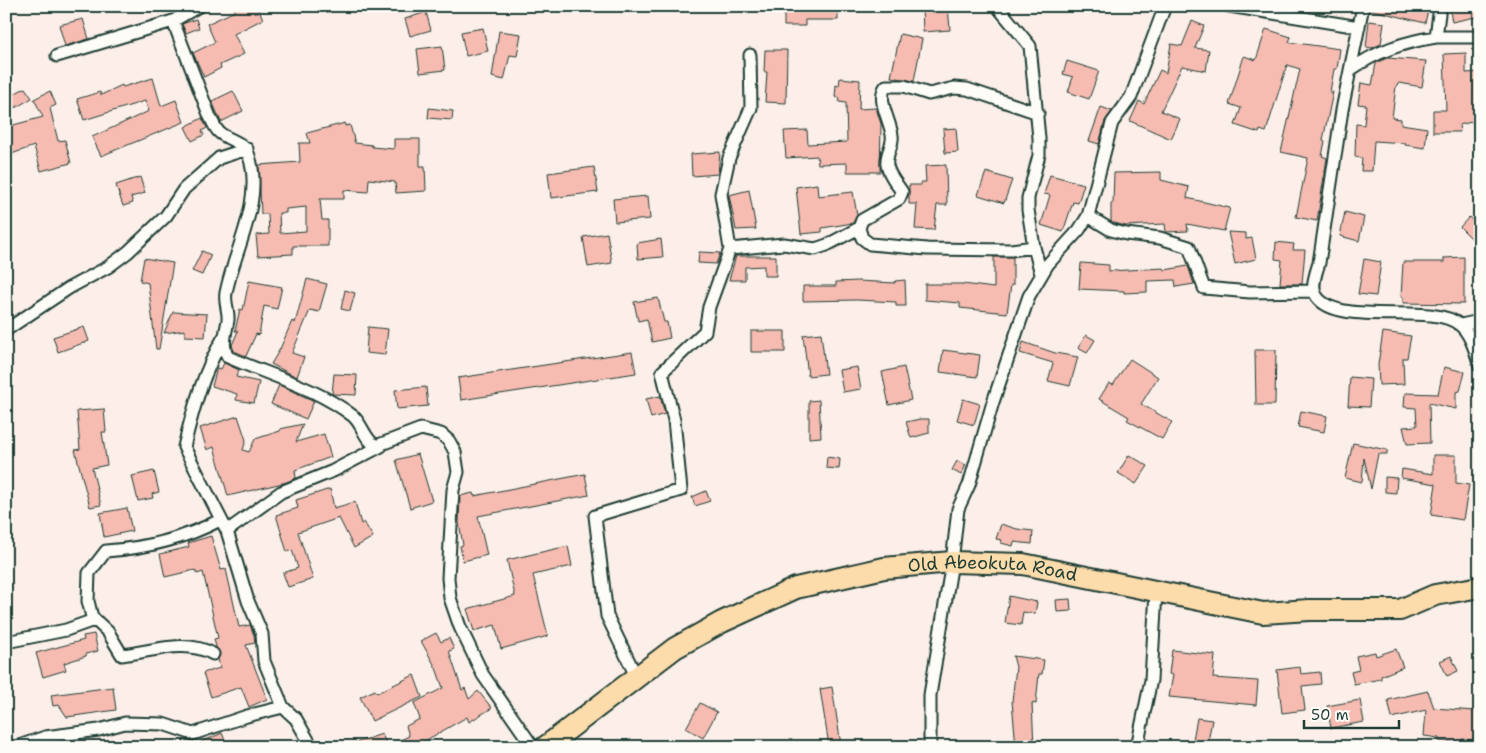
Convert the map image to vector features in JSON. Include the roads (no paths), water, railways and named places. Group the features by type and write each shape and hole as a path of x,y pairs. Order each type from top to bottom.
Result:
{"highway":[{"name":"Old Abeokuta Road","path":"545,747 675,648 714,626 796,588 884,568 952,562 1023,564 1263,613 1310,610 1400,610 1435,595 1480,587"}],"street":[{"path":"57,56 173,21 183,9 199,6"},
{"path":"997,6 1030,46 1038,113 1038,155 1028,198 1034,247 1041,274"},
{"path":"930,747 930,695 952,562 958,509 968,484 993,402 1029,296 1041,274 1079,230 1088,216 1109,131 1120,110 1131,97 1165,6"},
{"path":"1229,6 1359,27"},
{"path":"1363,6 1342,110 1319,264 1314,280 1314,291 1317,297 1334,309 1390,315 1443,316 1461,325 1473,344 1480,366"},
{"path":"1436,37 1440,6"},
{"path":"173,21 210,117 218,131 247,149 251,163 253,185 248,219 226,292 228,318 225,349 228,357 288,379 319,394 354,418 368,439 376,446 380,446"},
{"path":"1350,70 1367,58 1405,42 1436,37 1480,37"},
{"path":"636,676 607,616 595,516 681,490 674,420 662,372 705,331 709,307 730,248 721,194 729,158 751,108 750,55"},
{"path":"1034,247 1011,250 936,249 870,244 862,238 859,228 862,220 899,199 902,192 887,167 886,159 893,138 883,104 886,86 904,86 929,94 954,88 967,89 1038,113"},
{"path":"6,330 69,288 108,267 128,252 166,216 184,189 219,158 247,149"},
{"path":"1088,216 1111,230 1126,234 1160,238 1189,247 1204,288 1250,292 1314,291"},
{"path":"730,248 784,244 815,249 827,246 859,228"},
{"path":"1461,325 1480,321"},
{"path":"226,334 213,355 192,411 184,447 227,531 248,601 262,634 264,661 283,707 296,719 312,747"},
{"path":"227,531 281,492 333,470 394,438 421,429 432,430 441,434 449,441 455,452 458,472 452,490 448,578 450,598 460,627 482,675 533,747"},
{"path":"213,654 194,649 162,647 122,655 108,632 92,617 88,601 89,573 106,551 134,549 163,542 195,533 220,520"},
{"path":"1137,747 1151,680 1156,592"},
{"path":"6,642 66,630 94,620"},
{"path":"16,747 45,737 99,730 125,724 162,724 193,734 247,716 283,707"}]}
